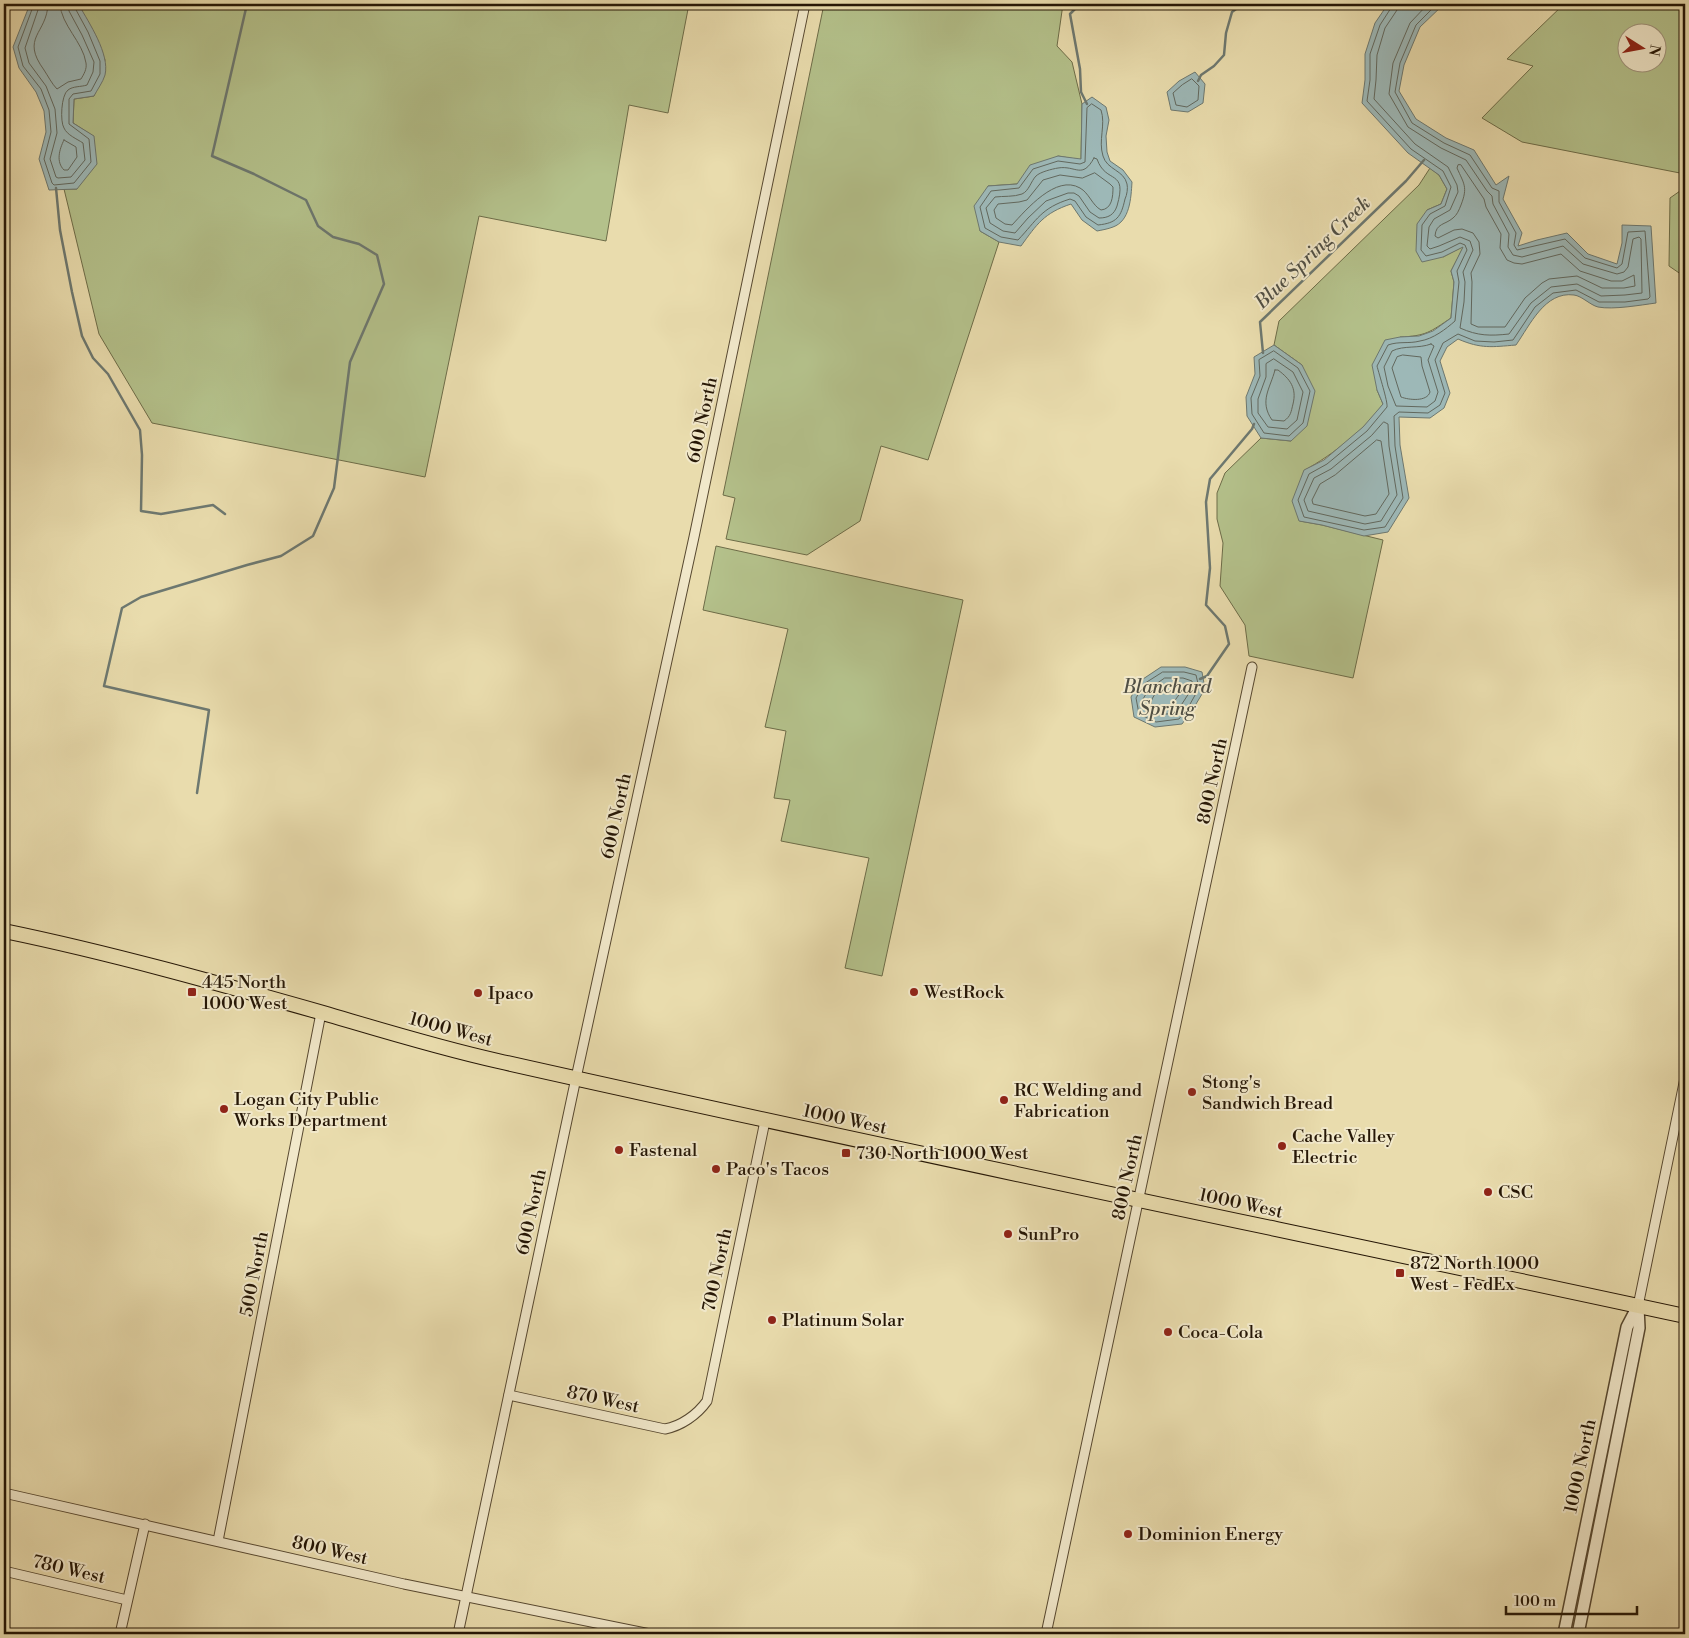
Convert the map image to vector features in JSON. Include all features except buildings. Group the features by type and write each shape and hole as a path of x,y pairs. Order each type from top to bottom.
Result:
{"main road":[{"name":"1000 West","path":"4,931 62,943 166,969 440,1046 576,1078 765,1121 1685,1316"}],"street":[{"name":"600 North","path":"458,1634 576,1078 694,537 805,4"},
{"name":"800 North","path":"1046,1634 1252,667"},
{"name":"500 North","path":"218,1542 321,1013"},
{"name":"1000 North","path":"1578,1634 1639,1328 1638,1306 1685,1078"},
{"name":"700 North","path":"688,1418 707,1402 765,1121"},
{"name":"1000 North","path":"1564,1634 1627,1327 1638,1306"},
{"name":"870 West","path":"509,1395 665,1429 673,1428 688,1418"},
{"name":"800 West","path":"4,1492 466,1597 650,1634"},
{"path":"120,1634 145,1524"},
{"name":"780 West","path":"4,1571 128,1600"}],"green space":[{"path":"80,4 689,4 668,113 629,105 606,241 479,216 425,477 152,423 99,334 64,189 77,189 93,136 73,123 74,99 94,96 105,60"},
{"path":"824,4 1063,4 1057,46 1072,62 1082,104 1081,160 1058,156 1017,184 988,186 980,231 999,242 928,460 881,446 860,521 807,555 726,539 735,498 723,495"},
{"path":"1564,4 1685,4 1685,174 1522,142 1482,118 1533,66 1507,59"},
{"path":"1430,168 1439,175 1447,189 1441,204 1427,210 1443,257 1464,246 1451,271 1454,282 1451,318 1427,332 1416,336 1400,337 1377,390 1383,404 1376,414 1347,441 1305,470 1300,521 1383,540 1353,678 1249,656 1245,625 1220,586 1223,543 1217,519 1217,493 1225,473 1261,438 1291,441 1302,365 1274,345 1279,321 1419,185"},
{"path":"1680,191 1685,192 1685,277 1669,266 1670,198"},
{"path":"716,546 963,600 882,976 845,968 869,858 781,841 790,800 774,798 786,731 765,727 788,629 703,610"}],"water":[{"path":"30,4 80,4 102,48 106,67 105,75 94,96 74,99 73,123 94,136 97,164 77,189 49,190 39,159 46,132 44,111 36,92 19,68 13,47"},
{"path":"1388,4 1444,4 1420,27 1404,65 1399,91 1416,119 1446,138 1474,150 1496,185 1509,176 1503,199 1522,233 1518,246 1567,233 1588,254 1617,264 1622,243 1622,225 1651,226 1656,303 1604,308 1595,306 1574,295 1564,295 1555,298 1539,311 1516,345 1487,346 1458,339 1447,347 1440,361 1450,393 1444,408 1430,418 1399,417 1400,445 1409,498 1388,532 1364,536 1299,521 1292,501 1304,470 1324,460 1363,427 1383,404 1377,390 1372,365 1385,340 1419,336 1433,331 1451,318 1454,282 1451,271 1463,247 1443,257 1422,262 1416,251 1417,224 1427,210 1441,204 1447,189 1439,175 1408,153 1362,103 1365,80 1365,54 1375,23"},
{"path":"1195,72 1205,84 1203,103 1188,112 1171,110 1167,92 1179,81"},
{"path":"1092,97 1106,107 1109,120 1106,136 1107,152 1110,161 1123,170 1132,182 1128,208 1123,220 1113,227 1097,231 1082,220 1071,204 1054,211 1042,220 1021,246 999,242 980,231 974,206 988,186 1017,184 1030,165 1058,156 1081,159 1082,104"},
{"path":"1274,345 1302,365 1315,391 1307,426 1291,441 1261,438 1247,416 1246,397 1255,374 1254,357"},
{"name":"Blanchard Spring","path":"1161,667 1185,667 1202,672 1205,689 1182,724 1155,727 1134,717 1131,697 1140,681"}],"waterway":[{"path":"197,793 209,710 104,686 122,608 141,597 281,556 313,536 334,488 350,362 384,284 377,255 359,244 333,237 318,226 306,200 254,174 212,156 247,4"},
{"path":"1080,4 1070,14 1080,69 1081,92 1087,104"},
{"path":"1198,81 1201,75 1214,66 1224,55 1226,33 1232,12 1243,4"},
{"name":"Blue Spring Creek","path":"1263,353 1260,322 1406,181 1424,160"},
{"path":"56,188 60,230 82,336 93,358 108,374 140,430 142,455 141,511 161,514 213,505 225,514"},
{"name":"Blue Spring Creek","path":"1200,679 1207,676 1229,644 1225,626 1206,605 1210,568 1206,502 1210,479 1252,429 1254,424"}],"place":[{"name":"445 North 1000 West","path":"192,992"},
{"name":"WestRock","path":"914,992"},
{"name":"Ipaco","path":"478,993"},
{"name":"Stong's Sandwich Bread","path":"1192,1092"},
{"name":"RC Welding and Fabrication","path":"1004,1100"},
{"name":"Logan City Public Works Department","path":"224,1109"},
{"name":"Cache Valley Electric","path":"1282,1146"},
{"name":"Fastenal","path":"619,1150"},
{"name":"730 North 1000 West","path":"846,1153"},
{"name":"Paco's Tacos","path":"716,1169"},
{"name":"CSC","path":"1488,1192"},
{"name":"SunPro","path":"1008,1234"},
{"name":"872 North 1000 West - FedEx","path":"1400,1273"},
{"name":"Platinum Solar","path":"772,1320"},
{"name":"Coca-Cola","path":"1168,1332"},
{"name":"Dominion Energy","path":"1128,1534"}]}
